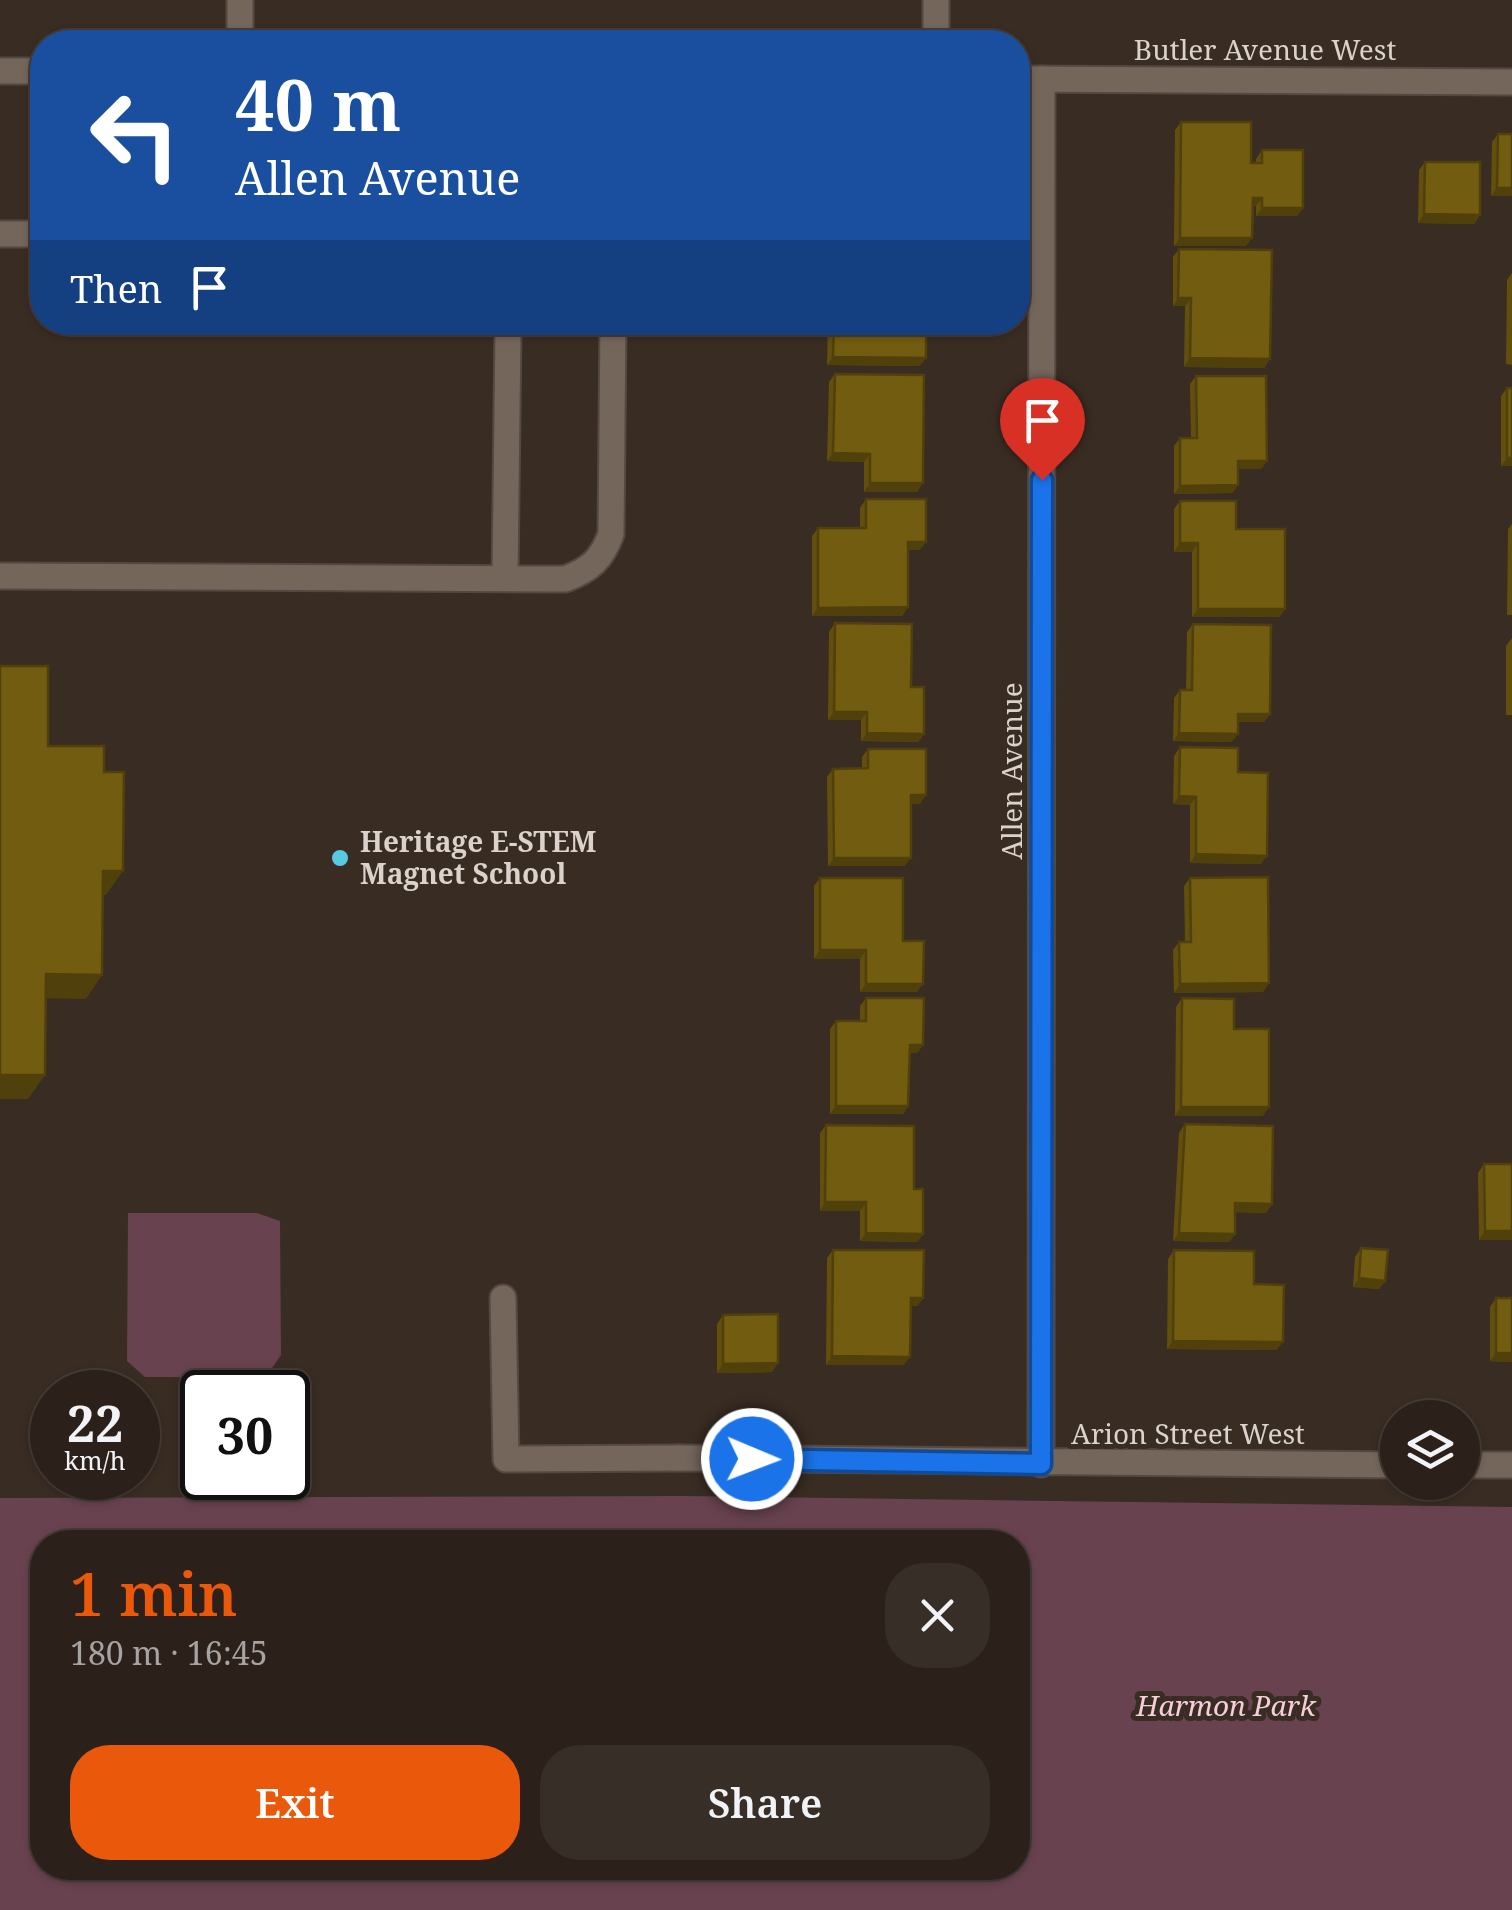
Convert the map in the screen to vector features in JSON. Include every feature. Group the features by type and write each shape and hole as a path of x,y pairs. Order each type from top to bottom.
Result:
{"street":[{"path":"240,0 240,30"},
{"path":"936,0 936,30"},
{"path":"0,71 30,71"},
{"name":"Butler Avenue West","path":"1030,79 1512,82"},
{"name":"Allen Avenue","path":"1030,79 1041,1464"},
{"path":"0,234 30,234"},
{"path":"505,578 508,335"},
{"path":"0,576 565,579 586,571 604,553 611,534 613,335"},
{"name":"Arion Street West","path":"503,1298 506,1459 1380,1465"},
{"path":"1480,1465 1512,1466"}],"green space":[{"path":"128,1213 257,1213 280,1221 281,1355 271,1370 180,1370 180,1377 160,1377 160,1370 137,1370 127,1361"},
{"name":"Harmon Park","path":"683,1496 1512,1507 1512,1910 0,1910 0,1498"}],"building":[{"path":"1181,122 1251,122 1251,163 1262,163 1262,150 1303,150 1303,208 1262,208 1262,198 1253,198 1252,238 1180,238"},
{"path":"1498,134 1512,134 1512,188 1497,188"},
{"path":"1425,162 1480,162 1480,215 1424,214"},
{"path":"1179,249 1272,250 1270,359 1190,358 1191,298 1178,298"},
{"path":"834,335 926,335 926,358 833,357"},
{"path":"835,374 924,375 923,483 870,483 870,454 833,453"},
{"path":"1196,376 1266,376 1267,461 1238,461 1238,485 1180,486 1180,438 1197,438"},
{"path":"1507,388 1512,388 1512,458 1507,458"},
{"path":"866,499 926,499 926,542 908,542 908,607 818,608 818,528 866,528"},
{"path":"1180,501 1236,501 1236,529 1285,529 1285,609 1198,609 1198,543 1180,543"},
{"path":"835,623 912,624 911,687 924,687 924,734 867,733 867,712 834,712"},
{"path":"1193,624 1271,625 1270,714 1238,714 1238,734 1179,733 1180,690 1192,690"},
{"path":"0,666 48,666 48,746 104,746 104,772 124,772 123,871 103,871 102,975 46,974 45,1075 0,1075"},
{"path":"1180,747 1238,748 1238,772 1268,773 1267,856 1196,854 1196,797 1179,796"},
{"path":"868,749 926,749 926,795 911,795 911,858 834,858 833,769 868,768"},
{"path":"1268,877 1269,983 1180,984 1179,942 1191,942 1190,878"},
{"path":"820,878 903,878 903,941 924,941 923,984 866,984 866,950 820,950"},
{"path":"866,998 924,998 923,1045 910,1045 908,1106 836,1106 836,1021 866,1021"},
{"path":"1182,998 1234,999 1234,1029 1269,1029 1269,1107 1181,1107"},
{"path":"1185,1124 1273,1126 1272,1204 1235,1203 1235,1234 1179,1233"},
{"path":"826,1125 914,1126 914,1189 923,1189 923,1234 866,1233 866,1202 825,1202"},
{"path":"1484,1164 1512,1164 1512,1231 1485,1231"},
{"path":"1361,1248 1388,1250 1385,1281 1359,1278"},
{"path":"833,1250 924,1250 923,1298 911,1298 910,1357 832,1356"},
{"path":"1174,1250 1254,1251 1254,1284 1284,1285 1283,1342 1173,1341"},
{"path":"1496,1298 1512,1298 1512,1353 1496,1353"},
{"path":"778,1314 778,1363 723,1364 723,1315"}],"place":[{"name":"Heritage E-STEM Magnet School","path":"340,858"}],"route":[{"path":"752,1459 1041,1464 1042,480"}]}
